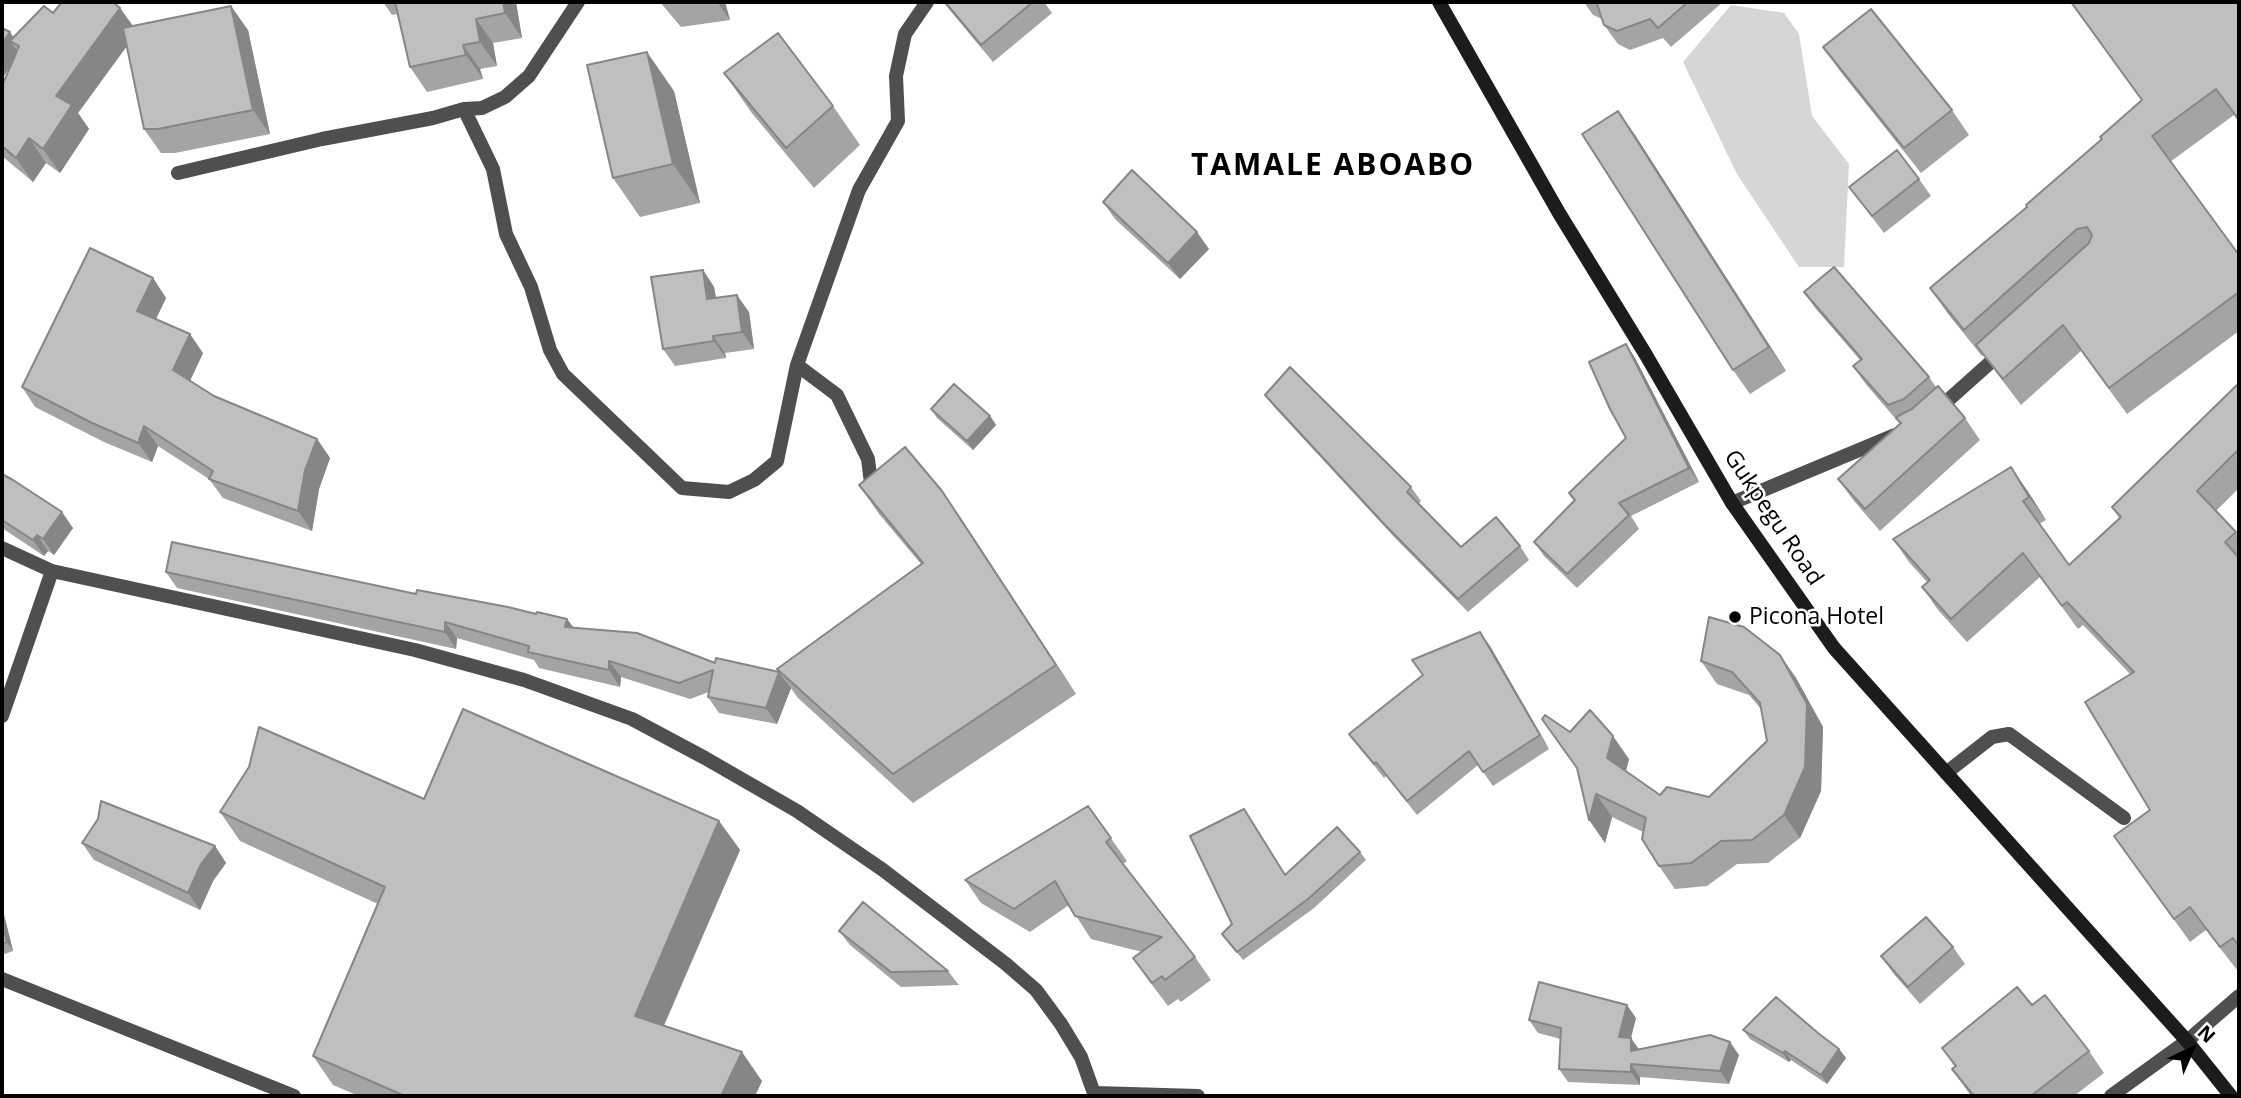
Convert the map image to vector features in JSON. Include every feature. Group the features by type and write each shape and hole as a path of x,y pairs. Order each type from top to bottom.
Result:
{"street":[{"path":"178,173 321,139 433,118 464,109 482,108 505,97 529,76 578,2"},
{"path":"464,109 493,169 506,234 531,287 550,350 563,374 682,488 729,492 754,480 778,461 797,365 859,191 898,121 896,76 905,34 927,2"},
{"name":"Gukpegu Road","path":"1443,3 1559,213 1732,503 1834,648 2187,1041 2231,1096"},
{"path":"1926,419 2015,340"},
{"path":"797,365 837,395 868,459 872,491"},
{"path":"1732,503 1906,431"},
{"path":"2,548 52,571 415,650 524,680 632,719 797,811 883,870 1006,964 1036,990 1061,1024 1081,1057 1095,1095 1198,1096"},
{"path":"2,716 52,571"},
{"path":"1946,773 1992,737 2009,734 2124,818"},
{"path":"2,979 294,1096"},
{"path":"2111,1096 2187,1041 2239,996"}],"shaded area":[{"path":"1731,5 1784,13 1799,34 1812,116 1849,164 1844,267 1799,267 1737,174 1683,62"}],"building":[{"path":"62,2 113,2 120,8 56,96 72,105 43,149 29,138 16,158 2,146 2,86 19,46 10,41 44,6 53,13"},
{"path":"395,2 503,2 505,13 476,19 480,42 463,45 466,55 410,67"},
{"path":"945,2 1033,2 981,45"},
{"path":"1592,2 1688,2 1658,28 1650,19 1617,31 1604,25 1597,4"},
{"path":"2071,2 2239,2 2239,120 2216,89 2152,136 2239,255 2239,292 2109,388 2063,325 2003,379 1976,345 2089,243 2092,235 2087,227 2077,229 1964,330 1930,288 2027,207 2026,205 2142,100"},
{"path":"231,6 253,110 158,129 144,129 123,28"},
{"path":"1871,9 1952,110 1904,148 1823,47"},
{"path":"2,28 10,32 2,44"},
{"path":"778,33 833,106 786,148 724,73"},
{"path":"647,52 673,164 613,178 587,65"},
{"path":"1618,111 1769,347 1733,370 1582,134"},
{"path":"1897,150 1919,179 1872,216 1849,187"},
{"path":"1132,170 1197,232 1168,263 1103,202"},
{"path":"90,248 153,278 137,311 190,334 173,370 214,396 317,439 305,470 298,511 209,479 213,471 144,426 138,443 22,387"},
{"path":"1834,267 1929,377 1904,399 1888,405 1853,366 1862,359 1804,292"},
{"path":"703,270 707,299 737,295 742,332 713,336 714,341 663,349 651,277"},
{"path":"1626,344 1689,468 1619,503 1629,515 1567,574 1534,542 1575,500 1569,493 1626,438 1589,362"},
{"path":"1290,367 1411,487 1407,492 1461,547 1496,517 1520,546 1458,599 1386,526 1265,395"},
{"path":"2239,383 2239,449 2197,491 2236,532 2225,542 2239,558 2239,946 2233,938 2220,947 2190,907 2174,919 2114,836 2150,810 2085,702 2134,672 2067,602 2062,606 2023,553 1951,619 1922,587 1930,580 1893,539 2011,467 2029,497 2023,501 2069,565 2121,517 2112,507"},
{"path":"954,384 990,416 967,441 931,409"},
{"path":"1938,386 1965,418 1865,509 1838,479 1901,423 1896,418 1898,416 1912,409"},
{"path":"905,447 942,491 1056,665 893,774 777,669 923,563 859,485"},
{"path":"2,474 62,512 43,539 37,535 33,540 2,520"},
{"path":"172,542 416,594 417,590 536,614 537,612 567,619 565,627 637,633 715,663 716,658 779,672 766,708 708,697 713,670 679,683 609,661 609,670 528,652 529,646 445,622 445,632 166,572"},
{"path":"1709,617 1744,627 1780,655 1807,704 1805,767 1784,815 1752,840 1721,841 1691,863 1659,866 1642,839 1646,818 1596,794 1589,820 1577,768 1542,719 1545,715 1570,732 1590,710 1613,736 1607,758 1660,795 1667,787 1709,797 1767,741 1760,703 1732,672 1701,661"},
{"path":"1480,632 1540,735 1483,772 1469,751 1407,801 1349,734 1423,675 1412,660"},
{"path":"463,709 719,821 635,1016 742,1052 721,1096 405,1096 313,1056 385,887 220,812 249,767 259,727 424,799"},
{"path":"101,801 215,846 201,864 188,893 82,843 98,819"},
{"path":"1088,806 1111,838 1106,842 1195,957 1165,980 1162,976 1152,983 1133,958 1162,937 1075,916 1055,881 1014,909 965,880"},
{"path":"1244,809 1285,875 1337,827 1360,852 1308,899 1237,952 1222,934 1232,924 1190,836"},
{"path":"863,902 948,971 891,972 839,931"},
{"path":"1926,917 1953,947 1908,987 1881,956"},
{"path":"2,922 7,942 2,944"},
{"path":"1539,982 1627,1005 1619,1037 1631,1038 1631,1051 1710,1035 1730,1042 1720,1071 1631,1064 1631,1072 1559,1069 1561,1028 1529,1020"},
{"path":"2017,987 2032,1005 2045,995 2089,1051 2031,1096 1974,1096 1952,1069 1956,1066 1942,1048"},
{"path":"1776,997 1839,1049 1821,1075 1785,1051 1783,1053 1743,1030"}],"place":[{"name":"Picona Hotel","path":"1735,617"}],"district":[{"name":"TAMALE ABOABO","path":"1333,166"}]}
